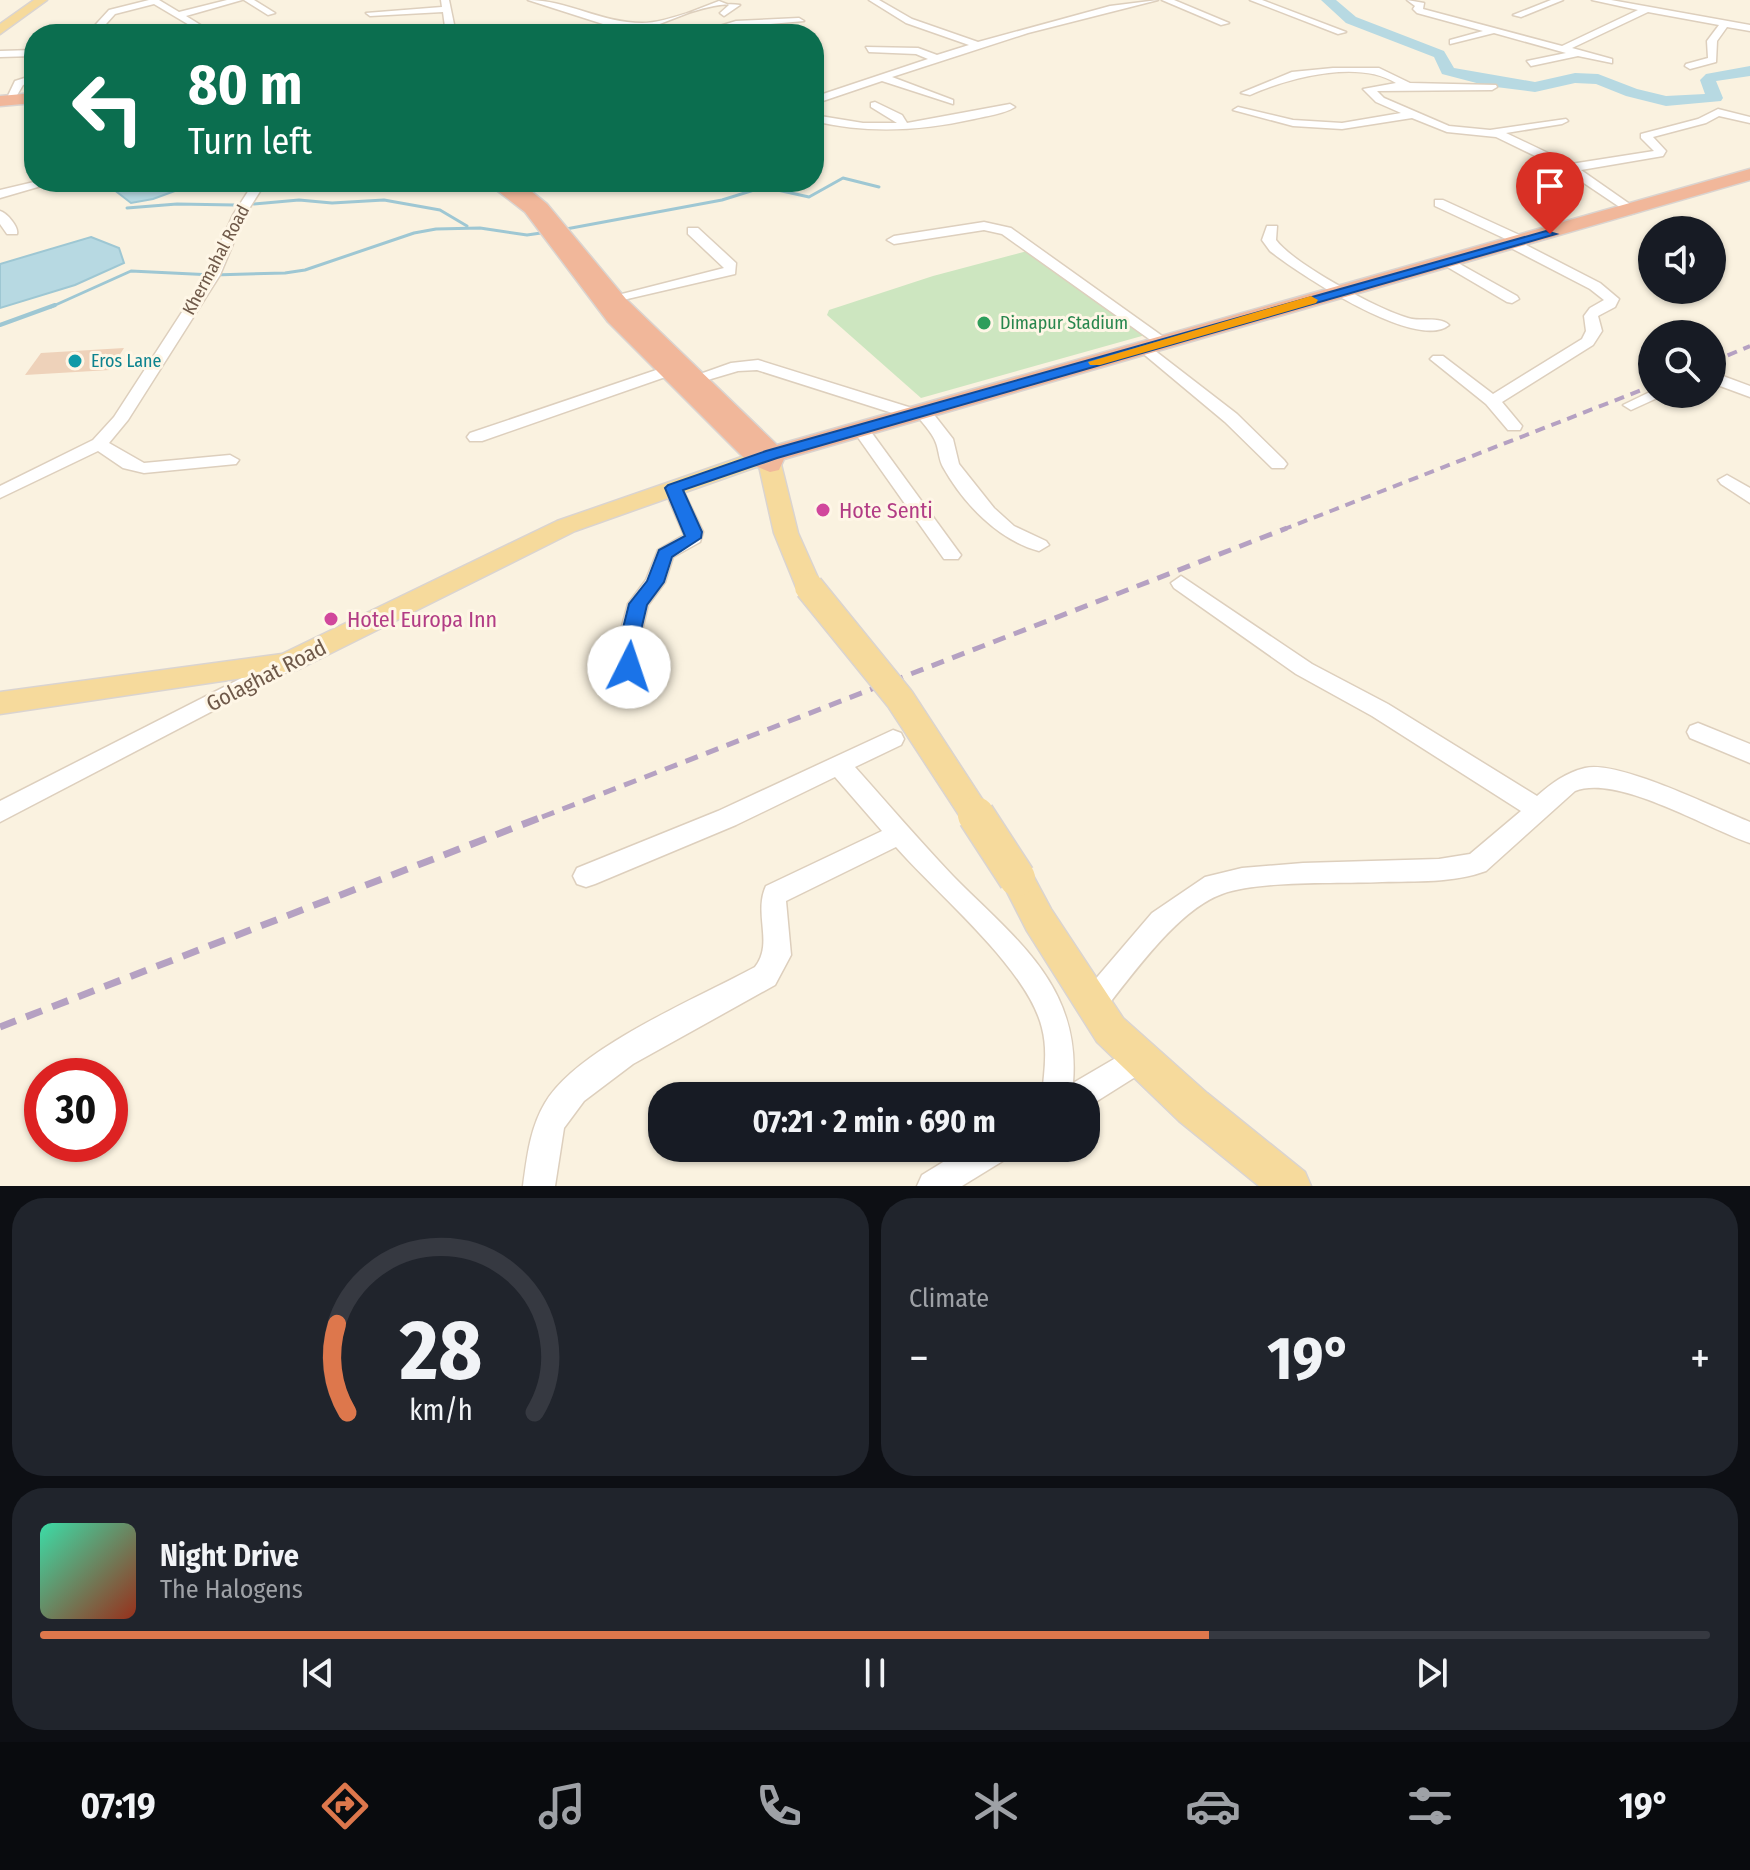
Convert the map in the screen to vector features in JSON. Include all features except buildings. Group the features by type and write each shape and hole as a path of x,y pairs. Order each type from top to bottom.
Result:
{"highway":[{"path":"3,101 24,100"},
{"path":"767,459 918,412 1518,243 1750,174"},
{"path":"508,192 534,211 598,295 668,371 767,459"},
{"path":"523,192 556,223 615,300 694,379 767,459"}],"main road":[{"path":"0,27 34,0"},
{"path":"0,27 41,0"},
{"path":"767,459 786,533 796,563 809,587 900,699 1017,878 1091,1005 1138,1059 1274,1181"},
{"name":"Golaghat Road","path":"287,663 566,526 767,459"},
{"path":"0,703 287,663"}],"street":[{"path":"177,15 238,0"},
{"path":"249,0 271,13"},
{"path":"532,0 603,21 627,24"},
{"path":"558,9 587,0"},
{"path":"649,24 715,0"},
{"path":"723,0 736,5 724,13"},
{"path":"873,0 909,21 977,45"},
{"path":"1100,0 1118,7"},
{"path":"824,97 977,45 1134,2 1154,0"},
{"path":"1166,0 1224,23"},
{"path":"1254,0 1341,32"},
{"path":"1411,0 1421,5 1418,11 1609,61"},
{"path":"1518,15 1559,0"},
{"path":"1596,0 1750,28"},
{"path":"102,24 115,10 154,1 192,24"},
{"path":"370,13 446,4 449,24"},
{"path":"1563,49 1648,9"},
{"path":"736,24 799,21"},
{"path":"1690,66 1713,60 1712,41 1725,23"},
{"path":"1453,42 1492,31"},
{"path":"869,49 918,51 935,58"},
{"path":"0,54 24,53"},
{"path":"1531,63 1577,53"},
{"path":"1246,93 1288,75 1327,69 1349,72 1380,70 1407,86"},
{"path":"882,77 949,102"},
{"path":"3,101 24,81"},
{"path":"1492,87 1368,89 1380,100 1411,115 1447,129 1496,134 1570,168 1630,210"},
{"path":"875,105 898,117 904,126"},
{"path":"824,121 856,129 904,126 973,117 1010,107"},
{"path":"1238,110 1293,123 1342,126 1411,115"},
{"path":"1570,168 1659,154 1660,151 1645,136 1702,121 1718,112 1750,120"},
{"path":"1496,134 1495,131 1562,121"},
{"path":"0,194 24,188"},
{"name":"Khermahal Road","path":"0,493 99,444 120,420 213,275 239,215 254,192"},
{"path":"1439,203 1518,243 1595,286 1612,299 1610,304 1591,316 1594,331 1588,342 1492,401"},
{"path":"0,215 12,231"},
{"path":"894,240 984,226 1006,231 1155,346 1278,464"},
{"path":"1272,229 1269,240 1277,252 1342,291 1404,322 1442,325"},
{"path":"615,300 730,271 731,266 693,231"},
{"path":"1449,262 1512,299"},
{"path":"1438,359 1492,401 1514,426"},
{"path":"694,379 737,366 758,365 918,412 944,439 950,465 987,512 1007,530 1039,545"},
{"path":"476,437 668,371"},
{"path":"1726,383 1750,392"},
{"path":"1631,405 1638,402"},
{"path":"860,429 951,555"},
{"path":"99,444 129,464 144,468 230,460"},
{"path":"1727,480 1750,497"},
{"path":"655,678 629,667 625,656 634,612 655,582 661,560 670,550 693,538 694,532 673,488"},
{"path":"1181,583 1304,669 1380,710 1539,810"},
{"name":"Golaghat Road","path":"0,812 287,663"},
{"path":"1698,732 1750,754"},
{"path":"586,876 665,846 893,739"},
{"path":"839,765 1025,967 1042,991 1055,1023 1062,1053 1059,1082"},
{"path":"1091,1005 1161,921 1214,885 1242,879 1303,874 1439,870 1477,864 1567,784 1588,776 1618,779 1750,833"},
{"path":"539,1186 547,1132 558,1109 575,1089 608,1064 765,976 775,966 779,950 772,902 775,894 900,834"},
{"path":"1100,1083 1138,1059"},
{"path":"933,1186 972,1162"}],"green space":[{"name":"Dimapur Stadium","path":"1031,250 1149,334 921,398 827,315 829,310 933,276"}],"water":[{"path":"117,192 172,192 153,199 131,203"},
{"path":"91,237 119,248 124,263 75,285 0,308 0,264"}],"waterway":[{"path":"1328,0 1351,20 1439,54 1447,71 1488,81 1535,87 1575,78 1598,79 1632,93 1666,101 1715,98 1708,80 1711,77 1750,71"},
{"path":"824,189 843,178 879,187"},
{"path":"566,229 722,200 748,192"},
{"path":"786,192 809,197 818,192"},
{"path":"254,204 299,200 332,203 384,200 440,210 467,226"},
{"path":"127,208 177,204 235,205"},
{"path":"51,307 131,271 213,275 285,273 305,270 414,233 436,229 480,228 527,235 541,233"},
{"path":"0,325 55,305"}],"railway":[{"path":"1726,356 1750,346"},
{"path":"1282,530 1638,391"},
{"path":"542,817 1287,528"},
{"path":"0,1027 547,815"}],"slow traffic":[{"path":"1095,362 1311,300"}],"place":[{"name":"Dimapur Stadium","path":"984,323"},
{"name":"Eros Lane","path":"75,361"},
{"name":"Hote Senti","path":"823,510"},
{"name":"Hotel Europa Inn","path":"331,619"}],"route":[{"path":"629,667 625,656 634,612 652,588 665,554 693,538 694,532 673,488 771,454 1550,234"}]}
